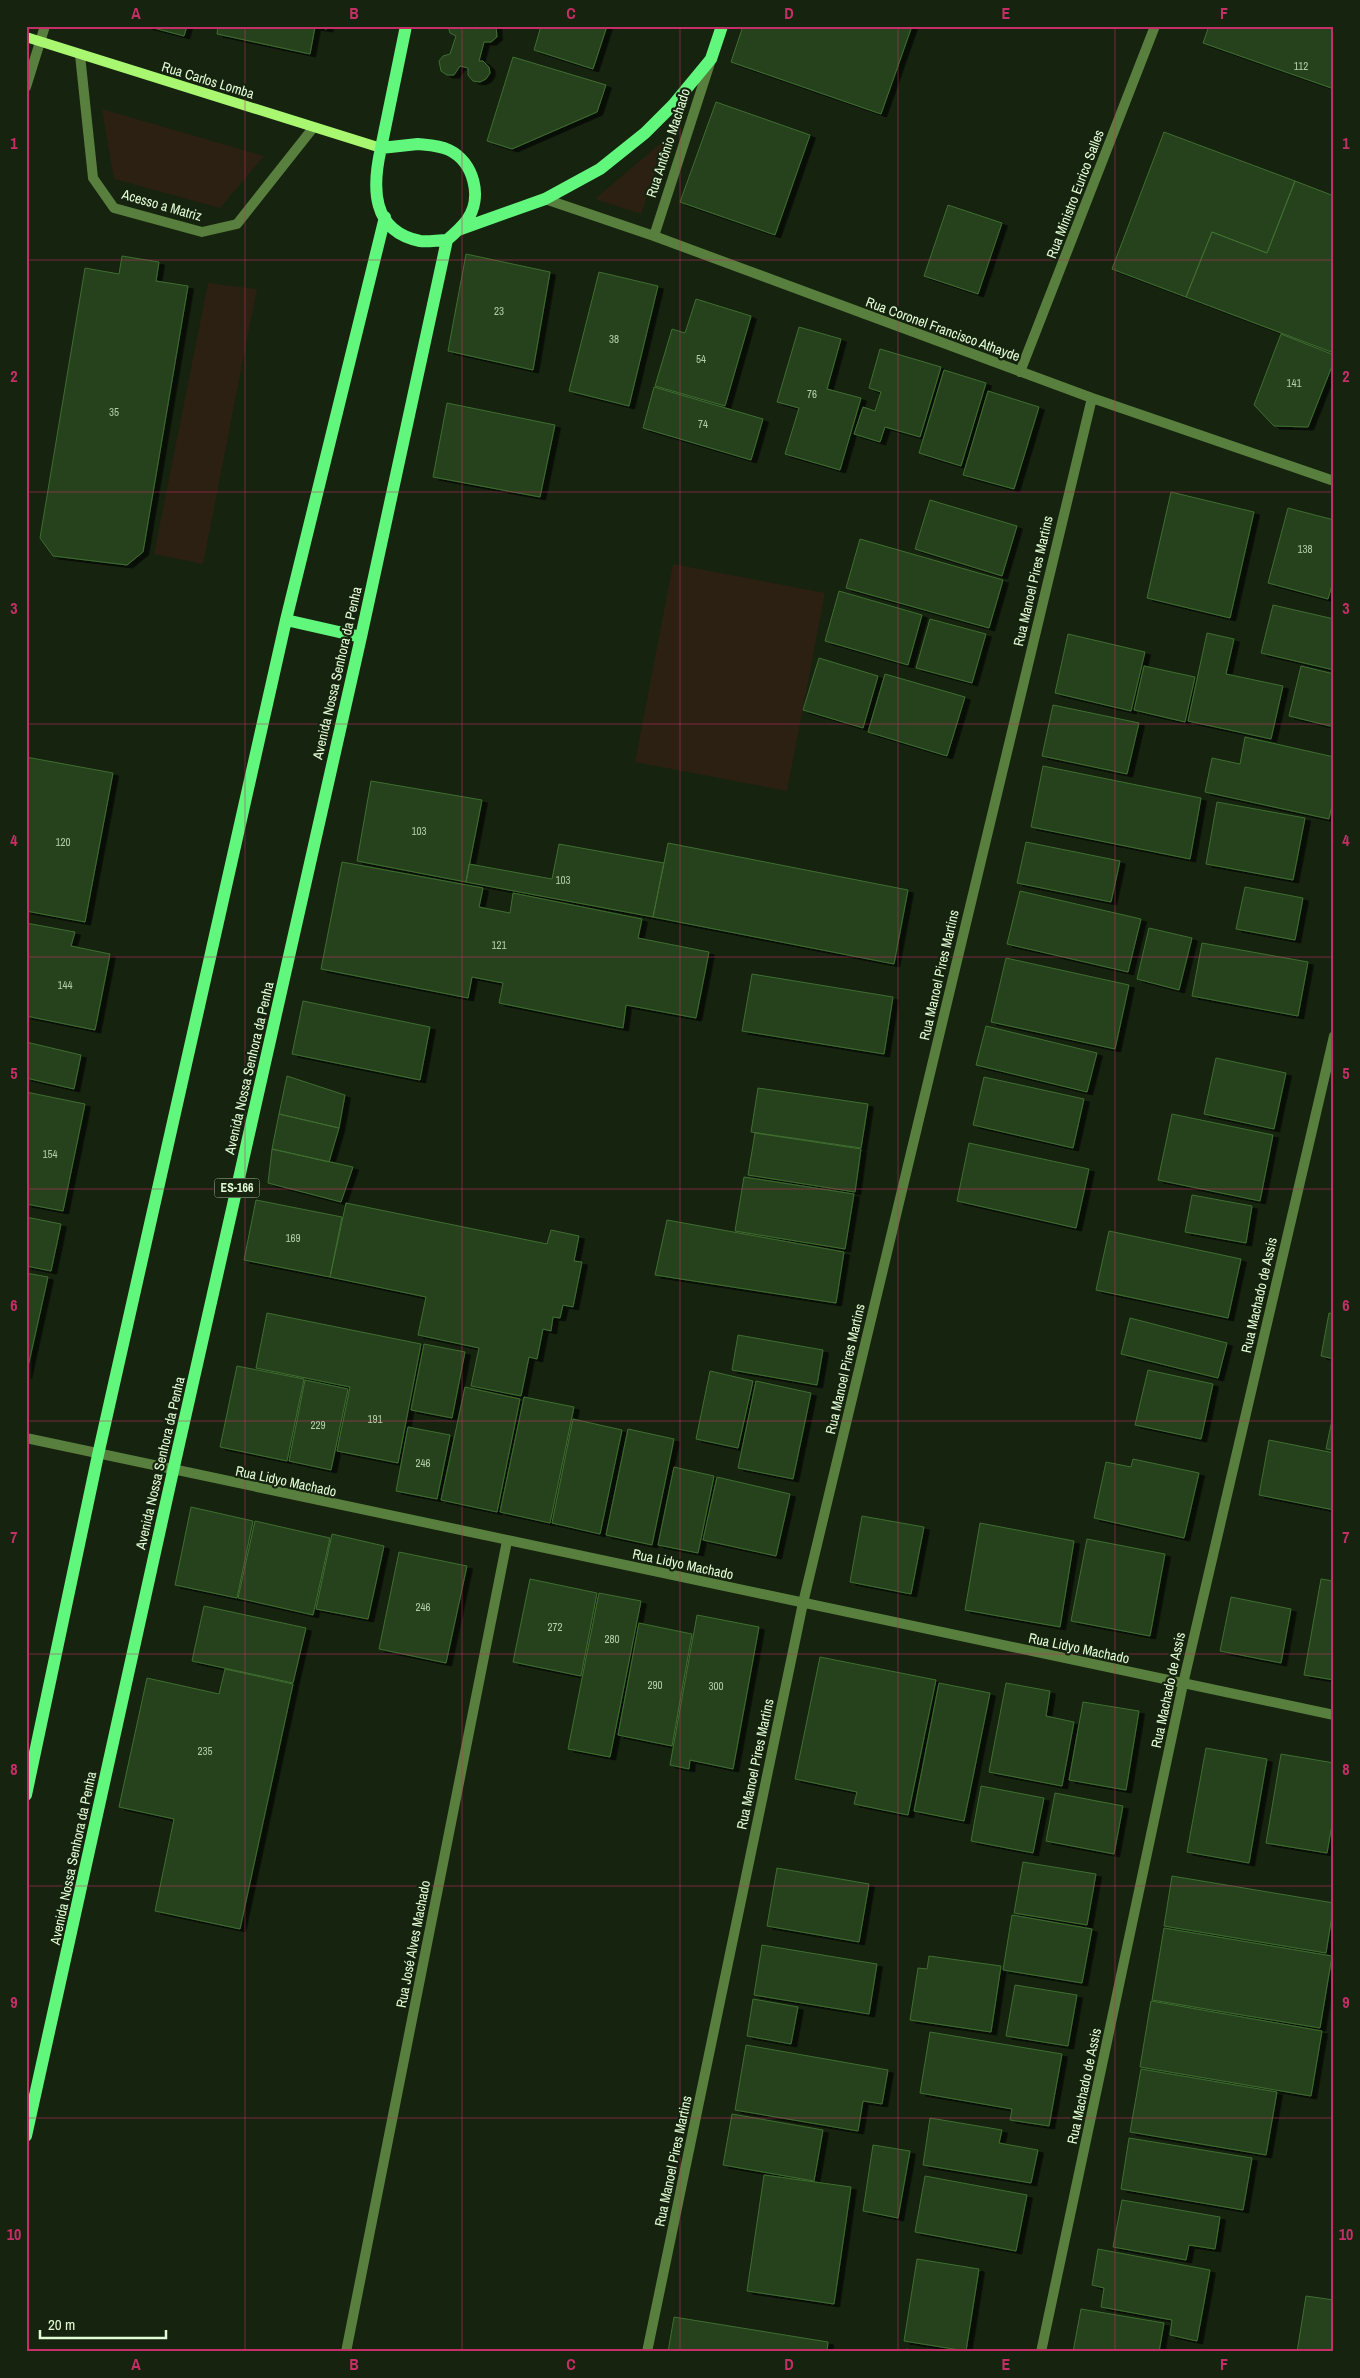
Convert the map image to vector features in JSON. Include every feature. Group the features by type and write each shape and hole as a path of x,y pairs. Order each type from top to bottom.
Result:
{"main road":[{"path":"381,148 418,144 434,145 450,150 462,160 471,173 476,188 474,204 468,219 447,240 422,241 407,237 394,229 377,205 375,189 381,148 406,26"},
{"name":"Rua Antônio Machado","path":"458,230 545,199 600,169 645,133 673,105 711,59 722,26"},
{"path":"26,1795 98,1455 286,620 385,217"},
{"name":"Avenida Nossa Senhora da Penha","path":"26,2136 173,1471 361,637 447,240"},
{"path":"286,620 361,637"}],"street":[{"path":"26,87 45,26"},
{"name":"Rua Ministro Eurico Salles","path":"1020,372 1155,26"},
{"name":"Rua Carlos Lomba","path":"26,37 381,148"},
{"name":"Acesso a Matriz","path":"80,55 93,178 114,208 202,232 237,224 313,128"},
{"name":"Rua Antônio Machado","path":"654,236 711,59"},
{"name":"Rua Coronel Francisco Athayde","path":"545,199 654,236 1092,398 1334,481"},
{"name":"Rua Manoel Pires Martins","path":"647,2352 803,1603 1092,398"},
{"name":"Rua Machado de Assis","path":"1041,2352 1183,1684 1334,1036"},
{"name":"Rua Lidyo Machado","path":"26,1438 173,1471 1334,1715"},
{"name":"Rua José Alves Machado","path":"346,2352 507,1541"}],"shaded area":[{"path":"102,109 264,156 220,208 114,179"},
{"path":"668,137 641,214 595,199"},
{"path":"208,283 257,289 203,564 154,554"},
{"path":"673,564 825,593 787,791 635,762"}],"building":[{"path":"146,26 187,26 184,36"},
{"path":"218,26 328,26 327,29 315,27 310,54 217,34"},
{"path":"448,26 469,26 477,29 478,26 496,26 497,37 491,42 484,42 479,61 483,61 489,67 490,73 486,79 480,82 473,81 468,75 468,68 460,66 454,75 447,75 441,71 439,61 443,56 450,54 456,36 450,33"},
{"path":"541,26 607,26 593,69 534,50"},
{"path":"743,26 912,26 881,114 731,62"},
{"path":"1209,26 1334,26 1334,89 1203,43"},
{"path":"513,57 606,85 597,112 512,149 487,141"},
{"path":"716,102 810,135 775,235 680,202"},
{"path":"1164,132 1295,181 1267,253 1212,232 1186,297 1112,269"},
{"path":"1295,181 1334,196 1334,353 1186,297 1212,232 1267,253"},
{"path":"948,205 1002,223 978,294 924,276"},
{"path":"466,254 550,272 533,370 448,351"},
{"path":"122,256 159,262 156,281 188,286 143,552 127,565 53,556 40,538 85,268 119,274"},
{"path":"599,272 658,286 629,406 569,391"},
{"path":"696,299 751,316 725,406 655,386 672,329 685,333"},
{"path":"799,327 841,339 827,389 861,398 840,470 785,454 799,408 777,402"},
{"path":"1281,334 1334,355 1334,361 1308,427 1274,426 1254,405"},
{"path":"880,349 941,367 920,437 885,427 880,442 854,434 863,407 875,411 881,392 869,388"},
{"path":"944,370 986,383 961,466 919,453"},
{"path":"654,387 763,419 751,460 643,428"},
{"path":"988,391 1039,407 1014,489 963,475"},
{"path":"447,403 555,425 540,497 433,477"},
{"path":"1171,492 1254,512 1230,618 1147,598"},
{"path":"930,500 1017,526 1002,576 915,549"},
{"path":"1288,508 1334,520 1334,578 1328,599 1268,583"},
{"path":"860,539 1003,580 989,628 846,588"},
{"path":"839,591 922,615 908,665 825,641"},
{"path":"1273,605 1334,619 1334,670 1261,653"},
{"path":"930,619 986,634 972,683 916,668"},
{"path":"1207,633 1234,639 1226,674 1283,686 1271,739 1188,721"},
{"path":"1068,634 1145,652 1131,711 1055,693"},
{"path":"819,658 878,676 863,728 803,710"},
{"path":"1144,666 1195,677 1185,722 1134,710"},
{"path":"1301,666 1334,674 1334,727 1289,716"},
{"path":"885,674 965,697 947,756 868,732"},
{"path":"1053,705 1139,723 1127,774 1042,756"},
{"path":"1245,737 1334,757 1334,796 1329,819 1205,792 1212,758 1240,764"},
{"path":"26,757 113,773 85,922 26,911"},
{"path":"1043,766 1201,798 1190,859 1031,827"},
{"path":"371,781 482,800 466,882 357,861"},
{"path":"1217,802 1305,818 1293,880 1206,864"},
{"path":"1026,842 1120,861 1111,902 1017,883"},
{"path":"668,843 908,890 894,964 653,917"},
{"path":"559,844 664,863 653,917 466,882 469,864 552,879"},
{"path":"342,862 483,888 479,907 510,913 513,893 642,919 638,938 709,952 696,1018 626,1005 623,1028 499,1003 503,983 472,977 468,998 321,969"},
{"path":"1245,887 1303,898 1295,940 1236,929"},
{"path":"1020,891 1141,919 1128,972 1007,944"},
{"path":"26,923 75,932 71,946 110,954 95,1030 26,1016"},
{"path":"1149,928 1192,938 1179,990 1137,979"},
{"path":"1202,943 1308,962 1298,1016 1192,996"},
{"path":"1006,958 1129,985 1115,1049 991,1022"},
{"path":"752,974 893,997 884,1054 742,1031"},
{"path":"303,1001 430,1027 420,1080 292,1054"},
{"path":"986,1026 1097,1053 1087,1092 976,1065"},
{"path":"26,1042 81,1055 74,1089 26,1078"},
{"path":"1216,1058 1286,1073 1274,1129 1204,1114"},
{"path":"287,1076 345,1095 339,1128 279,1114"},
{"path":"984,1077 1084,1099 1073,1148 973,1125"},
{"path":"758,1088 868,1104 861,1148 751,1132"},
{"path":"26,1092 85,1104 63,1211 26,1204"},
{"path":"279,1114 339,1128 329,1162 272,1149"},
{"path":"1172,1114 1273,1135 1260,1201 1158,1180"},
{"path":"755,1133 861,1149 855,1192 748,1175"},
{"path":"969,1143 1089,1169 1076,1228 957,1201"},
{"path":"272,1149 353,1167 341,1202 268,1183"},
{"path":"744,1177 854,1194 845,1249 735,1231"},
{"path":"1192,1195 1252,1206 1246,1243 1185,1232"},
{"path":"256,1200 342,1217 330,1277 244,1260"},
{"path":"346,1203 547,1244 551,1230 579,1236 574,1261 582,1262 573,1307 563,1305 560,1318 553,1317 551,1331 543,1329 537,1359 529,1357 521,1396 471,1386 479,1348 418,1335 426,1297 330,1277"},
{"path":"26,1217 61,1224 51,1271 26,1266"},
{"path":"667,1220 844,1252 836,1303 655,1275"},
{"path":"1109,1231 1241,1259 1228,1318 1096,1290"},
{"path":"26,1273 48,1277 26,1376"},
{"path":"267,1313 421,1344 398,1463 337,1451 350,1387 256,1368"},
{"path":"1329,1313 1334,1314 1334,1359 1321,1356"},
{"path":"1130,1318 1227,1343 1218,1378 1121,1354"},
{"path":"738,1335 823,1350 817,1385 732,1370"},
{"path":"424,1344 465,1352 452,1418 411,1410"},
{"path":"237,1366 304,1379 287,1461 220,1447"},
{"path":"1148,1370 1213,1384 1201,1439 1135,1425"},
{"path":"710,1371 753,1381 738,1448 696,1439"},
{"path":"305,1380 348,1389 331,1470 289,1461"},
{"path":"756,1381 811,1393 793,1479 738,1468"},
{"path":"465,1387 520,1399 497,1512 441,1500"},
{"path":"524,1397 574,1407 550,1523 500,1512"},
{"path":"1334,1410 1334,1450 1326,1449"},
{"path":"573,1419 622,1430 600,1534 552,1523"},
{"path":"408,1427 450,1435 437,1499 396,1491"},
{"path":"628,1429 674,1439 652,1545 606,1535"},
{"path":"1269,1440 1334,1453 1334,1510 1259,1495"},
{"path":"1133,1459 1199,1473 1184,1538 1094,1518 1106,1462 1131,1467"},
{"path":"674,1467 714,1476 698,1553 658,1545"},
{"path":"717,1477 790,1494 776,1556 703,1540"},
{"path":"191,1507 253,1521 237,1598 175,1585"},
{"path":"862,1516 924,1527 911,1594 850,1582"},
{"path":"255,1521 330,1538 313,1615 238,1598"},
{"path":"980,1523 1074,1541 1060,1627 965,1610"},
{"path":"332,1534 384,1546 368,1619 316,1609"},
{"path":"1087,1539 1165,1554 1150,1636 1071,1621"},
{"path":"399,1552 467,1566 446,1663 379,1649"},
{"path":"530,1579 597,1593 581,1676 513,1662"},
{"path":"1321,1579 1334,1581 1334,1680 1304,1675"},
{"path":"599,1593 641,1601 610,1757 568,1749"},
{"path":"1231,1597 1291,1609 1281,1663 1220,1651"},
{"path":"204,1606 306,1628 293,1683 192,1661"},
{"path":"697,1615 759,1627 733,1769 690,1760 689,1769 670,1765"},
{"path":"639,1623 692,1634 672,1746 618,1735"},
{"path":"820,1657 936,1680 908,1815 854,1804 857,1792 795,1779"},
{"path":"225,1669 293,1684 240,1929 155,1911 174,1819 119,1807 147,1678 219,1694"},
{"path":"939,1683 990,1693 964,1821 914,1811"},
{"path":"1006,1683 1050,1691 1046,1716 1074,1722 1062,1786 989,1772"},
{"path":"1083,1702 1139,1711 1126,1790 1069,1780"},
{"path":"1206,1748 1267,1759 1249,1863 1187,1852"},
{"path":"1281,1754 1334,1763 1334,1813 1327,1853 1266,1843"},
{"path":"981,1786 1044,1798 1033,1853 971,1841"},
{"path":"1055,1793 1123,1806 1114,1854 1046,1841"},
{"path":"1023,1862 1096,1874 1087,1925 1014,1913"},
{"path":"777,1868 869,1884 859,1942 767,1926"},
{"path":"1172,1876 1334,1903 1326,1953 1164,1926"},
{"path":"1012,1915 1092,1929 1082,1983 1003,1970"},
{"path":"1164,1928 1332,1956 1320,2028 1152,2000"},
{"path":"762,1945 877,1964 869,2014 754,1995"},
{"path":"929,1956 1001,1966 991,2032 910,2020 918,1968 927,1969"},
{"path":"1015,1985 1077,1995 1068,2046 1006,2036"},
{"path":"753,1999 798,2007 791,2044 747,2036"},
{"path":"1151,2001 1322,2031 1311,2096 1140,2067"},
{"path":"930,2032 1062,2054 1049,2126 1010,2120 1012,2109 920,2093"},
{"path":"746,2045 888,2070 882,2104 863,2101 858,2131 735,2110"},
{"path":"1141,2069 1277,2092 1266,2155 1130,2132"},
{"path":"732,2114 823,2130 814,2181 723,2165"},
{"path":"930,2118 1002,2130 999,2143 1038,2150 1031,2183 923,2165"},
{"path":"1129,2138 1252,2158 1243,2210 1121,2189"},
{"path":"873,2145 910,2151 898,2218 863,2211"},
{"path":"764,2175 851,2187 834,2304 747,2291"},
{"path":"925,2176 1027,2195 1016,2251 915,2232"},
{"path":"1122,2200 1220,2217 1215,2249 1189,2245 1186,2260 1113,2247"},
{"path":"1098,2249 1210,2270 1197,2341 1170,2335 1172,2320 1101,2307 1104,2288 1092,2285"},
{"path":"917,2259 979,2269 966,2351 904,2341"},
{"path":"1306,2296 1334,2300 1334,2352 1297,2352"},
{"path":"1081,2309 1164,2323 1159,2352 1073,2352"},
{"path":"674,2317 828,2342 827,2352 668,2352"},
{"path":"906,2349 924,2352 906,2352"}]}
